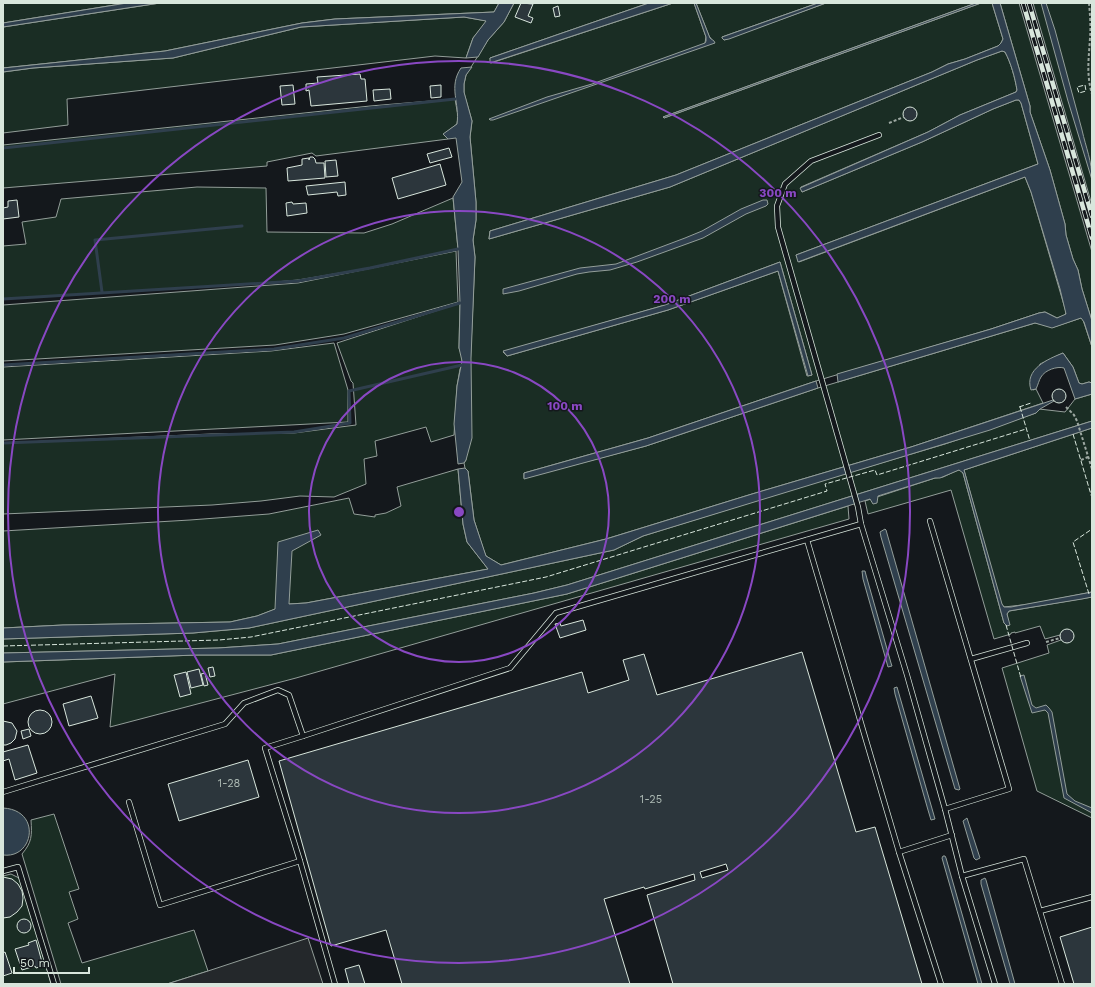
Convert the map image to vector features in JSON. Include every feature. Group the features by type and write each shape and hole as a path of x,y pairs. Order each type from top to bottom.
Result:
{"lane":[{"path":"879,135 811,161 786,184 777,206 778,227 858,507 861,524 946,809 962,876 995,984"},
{"path":"930,521 1009,789 946,809"},
{"path":"335,984 265,748 326,730 510,668 556,613 861,524"},
{"path":"807,540 941,984"},
{"path":"971,659 1027,643"},
{"path":"3,792 225,724 244,703 278,690 289,695 303,736"},
{"path":"128,802 160,905 300,862"},
{"path":"900,852 952,834"},
{"path":"962,876 1024,859 1062,984"},
{"path":"3,871 18,867 54,984"},
{"path":"1040,911 1092,897"}],"path":[{"path":"1089,3 1090,37 1088,68 1089,85 1092,94"},
{"path":"889,123 904,117"},
{"path":"1066,407 1074,415 1077,421 1092,469"},
{"path":"1081,460 1088,457"},
{"path":"1046,642 1060,638"}],"green space":[{"path":"3,3 127,3 3,23"},
{"path":"160,3 499,3 494,12 335,19 302,23 165,51 3,68 3,27"},
{"path":"514,3 649,3 490,58 491,63 673,3 694,3 706,37 705,43 712,40 696,3 818,3 722,37 724,40 826,3 976,3 663,117 664,118 981,3 992,3 1003,39 998,46 948,64 932,72 676,175 490,231 489,239 670,187 1002,51 1005,52 1011,66 1017,90 1016,92 960,115 928,132 801,187 802,192 922,142 1016,100 1019,100 1021,103 1038,164 796,255 799,262 1025,177 1031,192 1066,312 1065,315 1057,318 1045,312 1039,313 991,329 816,381 648,438 524,473 524,478 646,446 818,388 1035,323 1054,327 1081,318 1083,320 1092,347 1092,383 1079,383 1073,367 1063,353 1040,364 1033,390 1036,389 1043,403 911,447 606,539 501,565 486,556 474,520 468,471 465,468 464,463 466,460 475,257 473,240 476,220 476,202 470,137 472,121 464,93 464,84 466,75 488,40 504,22","holes":["780,262 812,375 807,376 778,271 668,310 507,356 503,352 665,305"]},
{"path":"1000,3 1019,3 1092,252 1092,321 1078,270 1066,235 1065,224 1050,170 1030,112 1030,106"},
{"path":"1033,3 1092,3 1092,205"},
{"path":"464,17 487,21 473,38 466,58 435,56 67,99 68,125 3,133 3,72 33,68 173,58 301,27"},
{"path":"455,99 458,116 457,124 444,134 448,139 316,156 312,153 267,162 267,166 3,188 3,145 370,106"},
{"path":"197,187 266,188 267,232 364,233 392,224 453,198 458,249 370,268 298,280 3,299 3,246 26,244 22,222 56,217 61,199"},
{"path":"456,251 458,302 344,334 275,345 3,361 3,305 298,283"},
{"path":"460,303 459,348 462,356 462,365 457,386 454,435 431,442 426,427 375,441 377,456 364,459 366,484 334,497 300,496 212,505 3,514 3,443 211,434 294,433 356,425 353,383 337,343"},
{"path":"334,343 348,390 348,422 3,440 3,367 271,351"},
{"path":"1092,394 1092,421 567,585 534,593 278,644 218,648 3,653 3,639 193,633 249,628 614,550 643,536 945,444 1036,413 1039,409 1065,412 1075,399"},
{"path":"1092,428 1092,592 1031,604 1004,607 1000,602 964,470"},
{"path":"458,469 463,524 467,542 488,569 306,603 289,604 257,616 230,622 63,625 3,628 3,531 269,514 349,498 354,514 375,517 375,515 386,513 401,506 397,487"},
{"path":"961,470 963,473 1004,623 1008,620 1007,614 1009,611 1092,597 1092,818 1037,791 1002,668 1049,653 1047,645 1061,640 1060,635 1045,639 1040,626 994,639 951,490 868,514 865,501 935,478 943,477"},
{"path":"848,506 849,519 296,678 110,727 115,674 3,704 3,662 197,655 271,655 567,594"},
{"path":"54,814 79,889 69,892 78,919 68,923 82,963 194,930 208,971 167,984 61,984 22,854 28,846 31,838 31,820"},
{"path":"11,874 19,878 22,882 51,984 3,984 3,876"}],"shaded area":[{"path":"308,938 323,984 167,984 208,971"}],"water":[{"path":"127,3 160,3 3,27 3,23"},
{"path":"499,3 514,3 504,22 488,40 478,57 466,58 473,38 486,21 464,17 301,27 173,58 33,68 3,72 3,68 165,51 302,23 335,19 494,12"},
{"path":"649,3 673,3 490,63 490,58"},
{"path":"694,3 696,3 710,38 715,43 493,120 489,119 547,97 592,84 705,43 706,37"},
{"path":"818,3 826,3 729,39 724,40 722,38 722,37"},
{"path":"976,3 981,3 664,118 663,117"},
{"path":"992,3 1000,3 1030,106 1030,112 1050,170 1065,224 1066,235 1078,270 1092,321 1092,347 1084,322 1081,318 1052,328 1035,323 838,382 837,374 991,329 1039,313 1045,312 1057,318 1066,314 1031,192 1025,177 798,262 796,255 1038,164 1021,103 1019,100 1016,100 922,142 802,192 800,188 928,132 960,115 1016,92 1017,90 1011,66 1005,52 1002,51 670,187 489,239 490,231 676,175 932,72 948,64 998,46 1003,39"},
{"path":"1041,3 1046,3 1055,30 1091,167 1092,180 1068,101"},
{"path":"472,67 466,75 464,92 472,121 470,137 476,202 476,220 473,240 475,257 471,358 472,438 466,460 464,463 458,464 454,424 457,386 462,361 459,348 460,303 458,249 453,197 462,182 456,138 448,139 443,134 457,124 458,116 455,82 457,75 461,68"},
{"path":"763,200 767,200 768,204 766,206 746,214 703,238 637,262 610,270 577,274 519,291 503,294 503,289 580,268 616,264 702,231 741,209"},
{"path":"780,262 812,375 808,376 778,271 668,310 507,356 503,351 665,305"},
{"path":"1063,353 1073,367 1079,383 1092,383 1092,394 1075,399 1064,368 1051,369 1045,372 1040,378 1036,389 1031,390 1031,376 1034,371 1044,362"},
{"path":"816,381 818,388 646,446 524,479 524,473 648,438"},
{"path":"1053,400 1054,401 1036,413 990,430 643,536 614,550 249,628 193,633 3,639 3,628 63,625 230,622 257,616 275,609 278,542 318,530 321,535 292,551 289,604 306,603 488,569 467,542 463,524 458,469 465,468 468,471 474,520 486,556 501,565 606,539 911,447"},
{"path":"1092,421 1092,428 964,470 1004,607 1092,592 1092,597 1009,611 1007,614 1010,625 1007,626 1004,623 963,473 959,470 940,478 935,478 878,496 877,503 873,504 870,499 567,594 271,655 197,655 3,662 3,653 218,648 278,644 534,593 567,585"},
{"path":"885,529 960,789 959,790 955,789 881,537 880,532"},
{"path":"862,571 865,571 892,666 888,667"},
{"path":"1024,675 1032,705 1036,708 1046,705 1052,712 1067,794 1075,801 1092,808 1092,813 1064,798 1048,713 1045,710 1032,713 1020,676"},
{"path":"897,687 935,819 931,820 928,810 895,694 894,688"},
{"path":"3,808 15,811 24,817 28,825 29,834 27,842 22,850 14,854 3,855"},
{"path":"967,818 980,858 976,860 974,858 963,821"},
{"path":"943,856 946,858 982,984 978,984 942,858"},
{"path":"985,878 1015,984 1010,984 981,884 981,880"}],"building":[{"path":"521,3 533,4 528,16 533,18 531,23 515,17"},
{"path":"558,6 560,16 555,17 553,8"},
{"path":"360,74 361,79 365,79 367,101 311,106 309,90 306,91 306,84 318,83 317,77"},
{"path":"293,85 295,104 282,105 280,86"},
{"path":"441,85 441,97 431,98 430,86"},
{"path":"390,89 391,99 374,101 373,90"},
{"path":"910,107 915,109 917,114 915,119 910,121 905,119 903,114 905,109"},
{"path":"449,148 452,157 430,163 427,154"},
{"path":"310,157 315,159 316,163 324,163 325,178 288,181 287,168 302,165 302,159 309,158 309,160"},
{"path":"336,160 338,176 326,177 325,161"},
{"path":"440,164 446,185 398,199 392,178"},
{"path":"345,182 346,195 338,196 337,192 308,195 306,186"},
{"path":"17,200 19,217 3,219 3,208 8,207 8,201"},
{"path":"292,202 293,204 306,203 307,213 287,216 286,203"},
{"path":"1056,389 1062,389 1066,393 1066,399 1062,403 1056,403 1052,399 1052,393"},
{"path":"583,620 586,630 560,638 555,624 560,623 561,626"},
{"path":"1067,629 1072,631 1074,636 1072,641 1067,643 1062,641 1060,636 1062,631"},
{"path":"802,652 856,832 875,827 922,984 673,984 647,895 695,880 694,874 645,889 644,887 604,899 630,984 402,984 386,930 331,946 279,761 582,672 588,693 629,680 623,660 644,654 657,695","holes":["726,864 728,870 702,878 700,872"]},
{"path":"213,667 215,676 210,677 208,668"},
{"path":"199,669 203,685 191,688 187,672"},
{"path":"186,672 191,694 180,697 174,675"},
{"path":"205,673 208,685 204,686 201,674"},
{"path":"91,696 98,718 69,726 63,704"},
{"path":"40,710 48,714 52,722 48,730 40,734 32,730 28,722 32,714"},
{"path":"3,721 12,723 17,731 15,739 6,745 3,745"},
{"path":"29,729 31,736 23,739 21,731"},
{"path":"28,745 37,773 15,780 9,759 3,761 3,752"},
{"path":"248,760 259,797 179,821 168,784"},
{"path":"3,877 12,879 18,884 22,891 23,898 22,906 17,912 10,917 3,918"},
{"path":"21,919 27,919 31,923 31,929 27,933 21,933 17,929 17,923"},
{"path":"1092,927 1092,984 1074,984 1060,937"},
{"path":"36,940 43,966 36,968 35,966 22,970 15,949 29,945 28,943"},
{"path":"5,952 12,973 3,976 3,953"},
{"path":"359,965 365,984 349,984 345,969"}],"waterway":[{"path":"3,148 455,99"},
{"path":"102,292 95,240 242,226"},
{"path":"3,299 298,281 370,268 458,249"},
{"path":"3,365 274,349 344,338 460,303"},
{"path":"3,443 294,432 350,423 349,391 462,365"}],"railway":[{"path":"1023,3 1092,238"},
{"path":"1029,3 1092,216"}],"fence":[{"path":"1085,85 1086,91 1079,93 1077,87 1085,85"},
{"path":"1019,407 1031,403"},
{"path":"1020,407 1030,441"},
{"path":"3,646 219,640 251,637 546,577 827,491 825,484 875,470 877,475 1026,429"},
{"path":"1073,434 1092,498"},
{"path":"1089,594 1073,542 1092,529"},
{"path":"1006,625 1021,678"}]}
